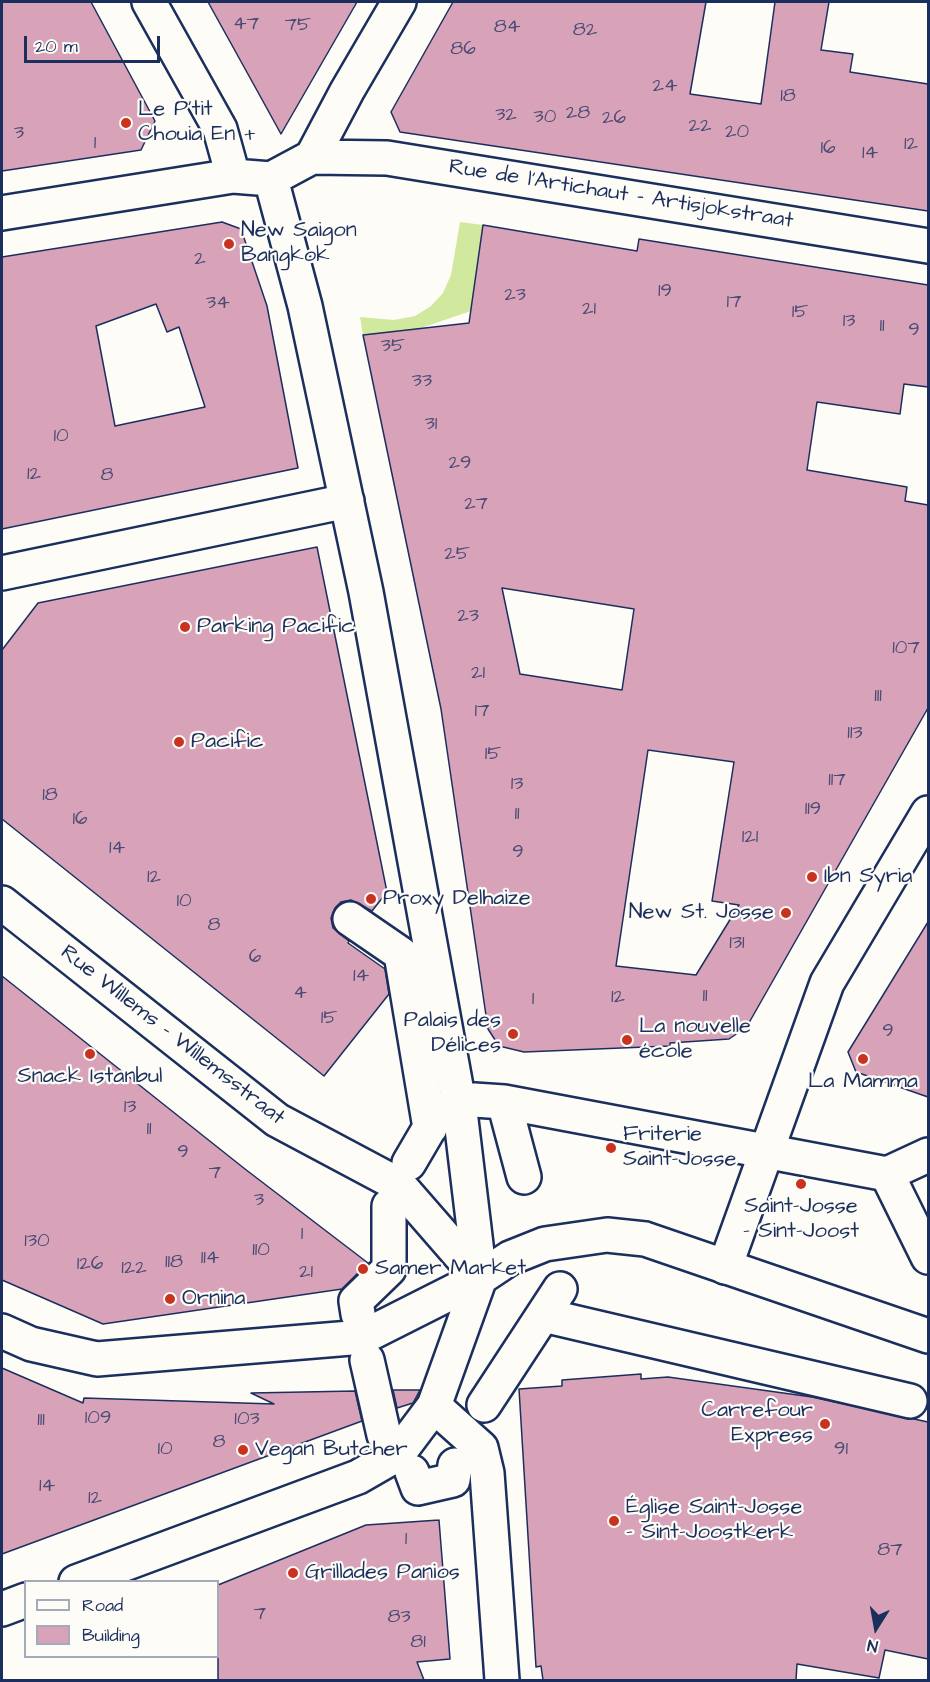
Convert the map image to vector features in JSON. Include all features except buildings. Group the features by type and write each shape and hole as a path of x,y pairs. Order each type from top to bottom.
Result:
{"street":[{"path":"149,2 220,129 233,176"},
{"path":"2,213 233,176 271,179 312,157 399,2"},
{"name":"Rue de l'Artichaut - Artisjokstraat","path":"312,157 387,158 433,164 928,246"},
{"path":"79,1580 358,1477 398,1454 434,1406 480,1278 462,1108 347,501 305,306 271,179"},
{"path":"2,573 347,501"},
{"path":"725,1267 827,983 928,813"},
{"name":"Rue Willems - Willemsstraat","path":"2,903 277,1120 399,1185 480,1278"},
{"path":"350,919 401,954 462,1108 524,1177"},
{"path":"462,1108 766,1152 886,1174 928,1155"},
{"path":"409,1163 462,1108"},
{"path":"886,1174 928,1257"},
{"path":"358,1314 356,1301 389,1269 389,1206"},
{"path":"2,1331 31,1344 97,1359 363,1337 480,1278 510,1258 545,1244 590,1236 645,1239 928,1336"},
{"path":"484,1405 560,1289"},
{"path":"543,1316 910,1401"},
{"path":"367,1360 384,1434"},
{"path":"434,1406 481,1448 487,1473 502,1680"},
{"path":"412,1472 418,1488 453,1480 454,1465"},
{"path":"2,1609 24,1601"}],"green space":[{"path":"460,222 483,225 471,311 418,329 363,335 360,317 394,320 415,316 431,306 443,293 451,275"}],"place":[{"name":"Le P'tit Chouia En +","path":"126,123"},
{"name":"New Saigon Bangkok","path":"229,244"},
{"name":"Parking Pacific","path":"185,627"},
{"name":"Pacific","path":"179,742"},
{"name":"Ibn Syria","path":"812,877"},
{"name":"Proxy Delhaize","path":"371,899"},
{"name":"New St. Josse","path":"786,913"},
{"name":"Palais des Délices","path":"513,1034"},
{"name":"La nouvelle école","path":"627,1040"},
{"name":"Snack Istanbul","path":"90,1054"},
{"name":"La Mamma","path":"863,1059"},
{"name":"Friterie Saint-Josse","path":"611,1148"},
{"name":"Saint-Josse - Sint-Joost","path":"801,1184"},
{"name":"Samer Market","path":"363,1269"},
{"name":"Ornina","path":"170,1299"},
{"name":"Carrefour Express","path":"825,1424"},
{"name":"Vegan Butcher","path":"243,1450"},
{"name":"Église Saint-Josse - Sint-Joostkerk","path":"614,1521"},
{"name":"Grillades Panios","path":"293,1573"}]}
